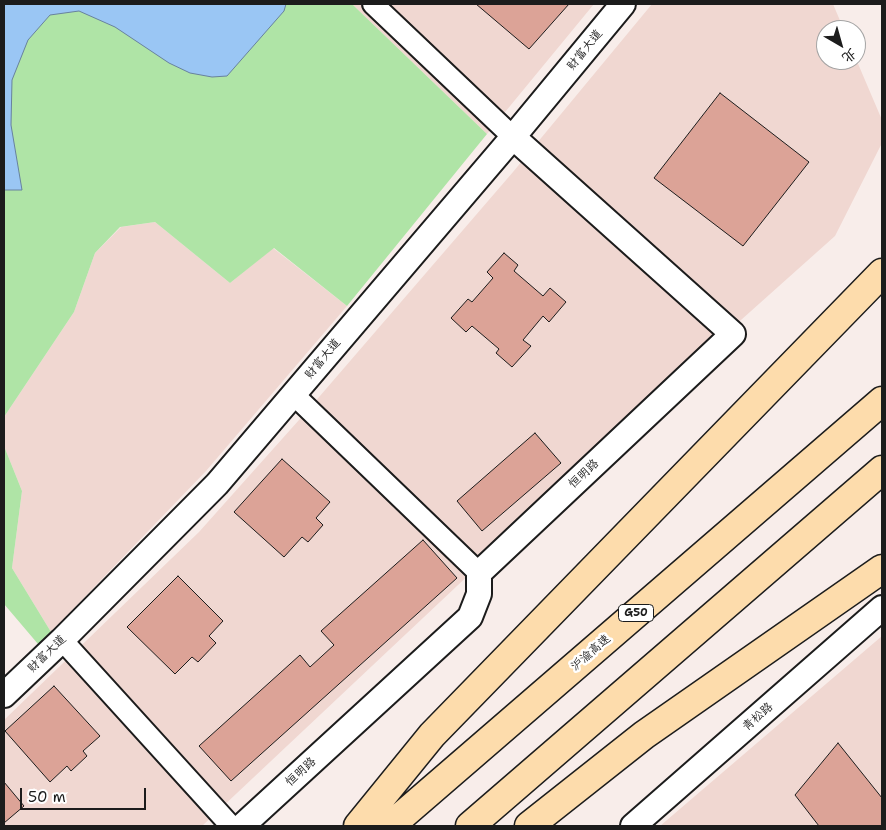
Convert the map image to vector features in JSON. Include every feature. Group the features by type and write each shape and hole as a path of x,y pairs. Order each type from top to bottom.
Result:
{"highway":[{"path":"358,826 432,735 882,273"},
{"name":"沪渝高速","path":"390,826 882,401"},
{"path":"470,826 882,470"},
{"path":"529,826 644,735 882,569"}],"street":[{"path":"372,4 513,137"},
{"name":"财富大道","path":"4,695 62,640 217,484 513,137 623,4"},
{"name":"恒明路","path":"242,826 470,617 479,594 479,573 733,334 513,137"},
{"path":"293,394 479,573"},
{"name":"青松路","path":"633,826 882,608"},
{"path":"62,640 231,826"}],"shaded area":[{"path":"352,4 594,4 487,134"},
{"path":"652,4 833,4 840,20 816,20 816,70 861,70 882,120 882,143 835,236 713,345 202,826 4,826 4,720 199,532 307,411 513,172"},
{"path":"155,222 230,283 273,248 347,306 206,471 51,632 12,568 22,491 4,446 4,417 74,312 95,253 121,227"},
{"path":"882,636 882,826 660,826"}],"green space":[{"path":"4,4 352,4 487,134 347,306 274,248 230,283 155,222 120,227 95,253 74,312 4,417"},
{"path":"4,446 22,491 12,568 51,632 38,644 4,604"}],"water":[{"path":"4,4 286,4 284,11 227,76 212,77 190,73 169,63 115,27 79,11 50,15 28,40 12,80 11,125 22,190 4,190"}],"building":[{"path":"476,4 569,4 529,49"},
{"path":"720,93 809,162 743,246 654,178"},
{"path":"504,253 518,265 514,271 543,296 550,288 566,302 549,322 543,316 523,340 531,346 512,367 496,353 499,349 472,326 466,332 451,318 468,299 472,302 493,278 487,272"},
{"path":"535,433 561,463 482,531 457,501"},
{"path":"282,459 330,502 316,518 323,525 308,542 302,537 284,557 234,512"},
{"path":"423,540 457,578 231,781 199,746 300,655 310,667 334,645 321,631"},
{"path":"178,576 223,621 209,636 216,643 198,662 192,657 175,674 127,627"},
{"path":"54,686 100,736 83,751 87,756 71,771 67,766 50,782 5,731"},
{"path":"838,743 882,798 882,826 819,826 795,795"},
{"path":"4,782 24,806 4,823"}]}
